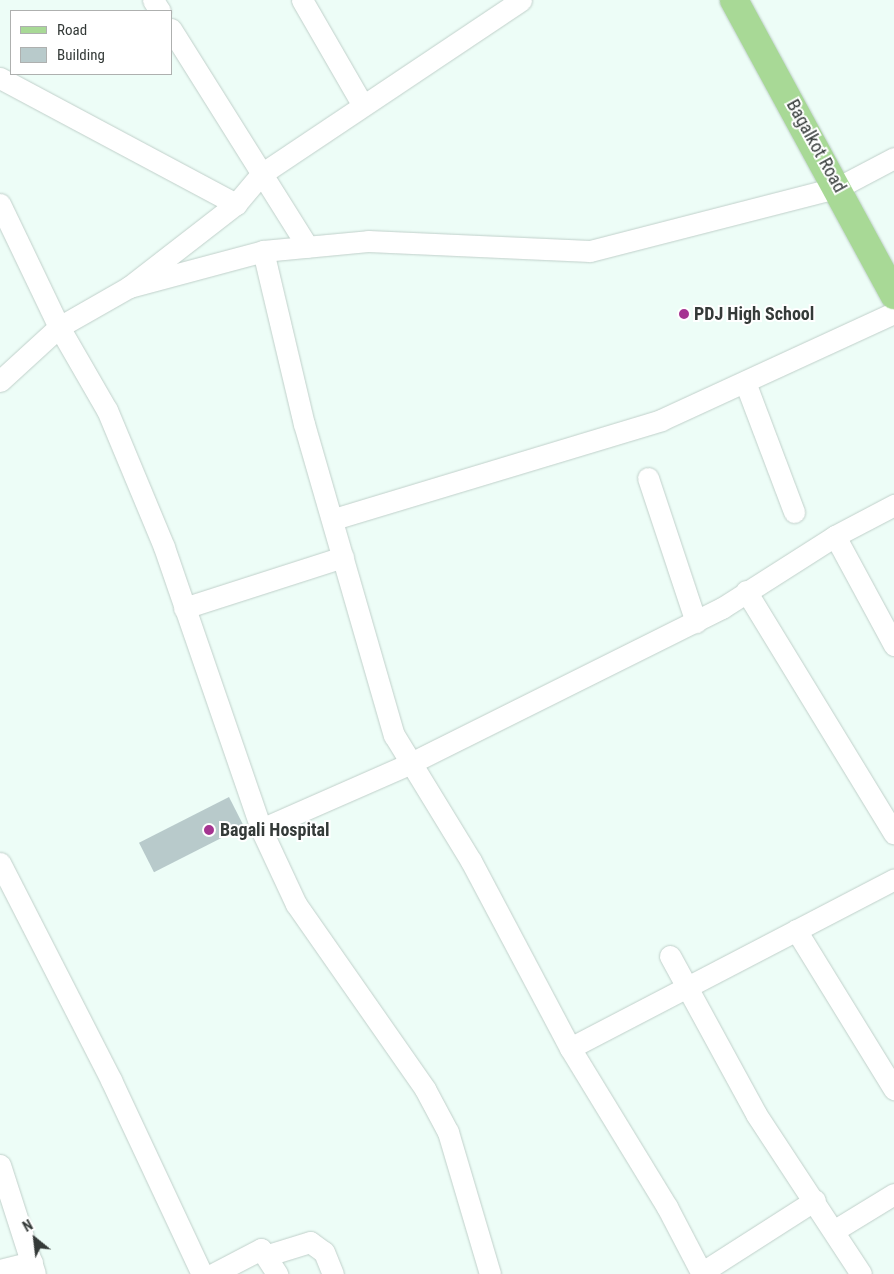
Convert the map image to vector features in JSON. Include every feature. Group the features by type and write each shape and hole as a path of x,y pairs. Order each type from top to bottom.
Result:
{"main road":[{"name":"Bagalkot Road","path":"734,0 839,187 894,295"}],"street":[{"path":"302,0 362,104"},
{"path":"0,381 59,328 129,287 236,204 260,175 362,104 521,0"},
{"path":"172,31 260,175 308,246"},
{"path":"0,78 236,204"},
{"path":"129,287 263,250 368,241 590,251 839,187 894,158"},
{"path":"0,204 59,328 107,410 164,547 261,829 296,904 425,1089 448,1132 490,1274"},
{"path":"263,250 304,424 334,519 384,708 409,764 471,861 570,1048 667,1207 701,1274 815,1200"},
{"path":"334,519 661,420 894,313"},
{"path":"745,382 794,512"},
{"path":"648,478 696,622"},
{"path":"261,829 409,764 696,622 835,536 894,505"},
{"path":"835,536 894,645"},
{"path":"184,608 344,557"},
{"path":"746,591 894,833"},
{"path":"0,863 111,1080 202,1274"},
{"path":"570,1048 686,984 894,880"},
{"path":"796,930 894,1088"},
{"path":"670,956 756,1114 835,1230 861,1274"},
{"path":"0,1165 33,1268 0,1270"},
{"path":"835,1230 894,1194"},
{"path":"213,1274 254,1250 261,1249 273,1265 310,1242 324,1252 333,1274"}],"building":[{"path":"229,797 244,826 154,872 139,843"}],"place":[{"name":"PDJ High School","path":"684,314"},
{"name":"Bagali Hospital","path":"209,830"}]}
